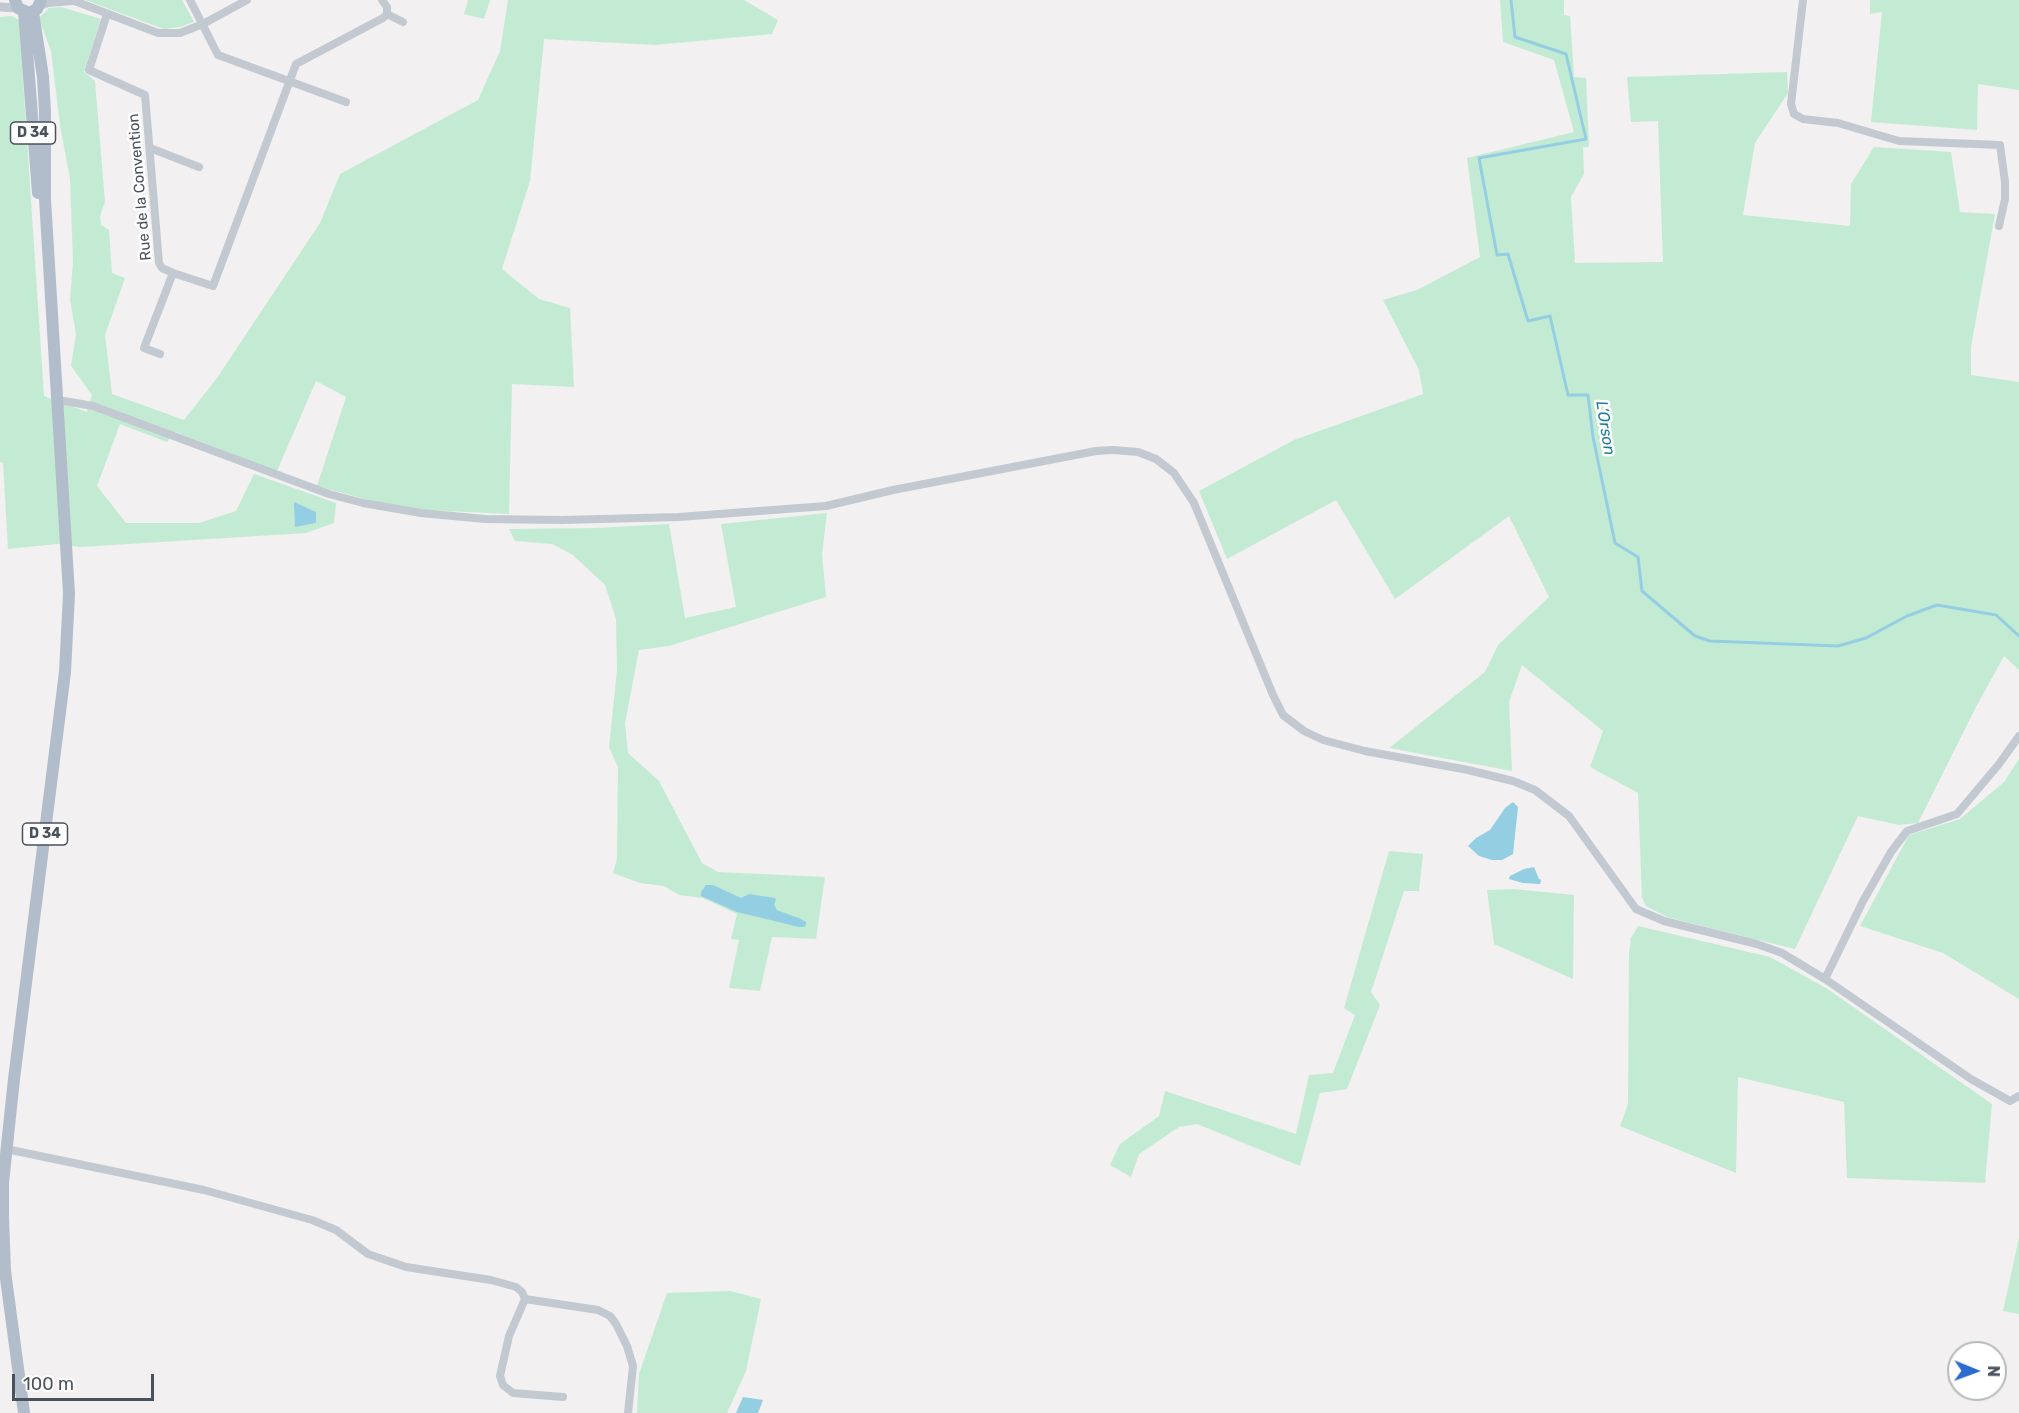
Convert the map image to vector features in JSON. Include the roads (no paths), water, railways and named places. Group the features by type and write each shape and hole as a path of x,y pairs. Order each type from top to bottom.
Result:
{"main road":[{"name":"D 34","path":"24,1413 3,1250 3,1183 68,643 69,575 45,199 43,77 29,6"}],"street":[{"path":"0,7 29,6 72,0 83,2 107,14 158,33 180,33 203,24 247,0"},
{"path":"190,0 218,55 346,102"},
{"path":"382,0 387,7 387,14"},
{"path":"1803,0 1791,104 1794,114 1803,119 1838,123 1899,141 2000,145 2005,198 1999,226"},
{"name":"Rue de la Convention","path":"107,14 89,70 145,94 159,263 162,268 172,273 213,286 290,82"},
{"path":"290,82 296,64 387,14"},
{"path":"387,14 403,22"},
{"path":"150,148 200,167"},
{"path":"160,354 144,348 172,273"},
{"path":"58,400 93,406 329,494 363,503 421,513 485,519 562,520 670,517 826,506 893,490 1096,451 1138,452 1156,459 1174,473 1194,503 1283,715 1323,740 1365,751 1468,770 1513,781 1535,790 1569,816 1636,909 1664,921 1757,944 1782,953 1825,979 1971,1079 2010,1101 2019,1096"},
{"path":"1825,979 1863,901 1896,845 1907,831 1957,813 1993,772 2019,736"},
{"path":"6,1149 204,1190 312,1220 336,1230 368,1254 406,1267 491,1280 516,1287 525,1299 509,1336 500,1376 503,1385 513,1393 563,1397"},
{"path":"525,1299 598,1310 610,1316 627,1346 633,1366 628,1413"}],"water":[{"path":"294,502 316,512 316,523 295,527"},
{"path":"1513,802 1518,807 1513,854 1502,860 1479,856 1468,846 1490,830 1505,808"},
{"path":"1534,867 1541,880 1540,884 1509,879 1510,876 1524,869"},
{"path":"706,885 713,885 741,898 749,894 775,898 774,905 777,910 801,919 806,922 806,925 799,927 737,912 701,896"},
{"path":"743,1397 763,1400 758,1413 736,1413"}],"waterway":[{"name":"L’Orson","path":"1511,0 1515,37 1566,54 1586,139 1479,158 1497,255 1508,254 1528,321 1550,316 1568,395 1588,395 1593,437 1615,543 1638,557 1642,591 1695,636 1710,641 1838,646 1866,638 1907,616 1937,605 1996,615 2019,636"}]}
